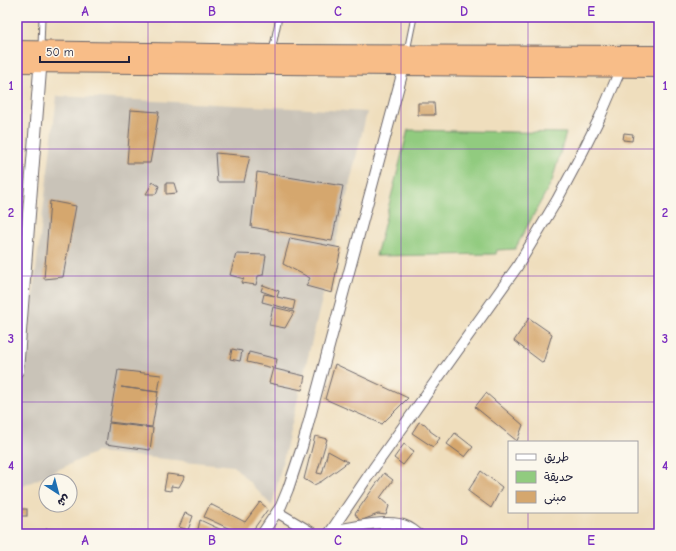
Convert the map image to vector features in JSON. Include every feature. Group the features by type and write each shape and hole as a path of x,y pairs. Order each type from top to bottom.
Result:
{"highway":[{"path":"17,49 41,57 405,60 659,54"},
{"path":"17,64 41,57 272,53 405,60 659,69"}],"street":[{"path":"17,371 41,57"},
{"path":"262,534 277,512 288,489 302,447 405,60"},
{"path":"330,533 373,469 517,267 557,200 582,153 621,68"},
{"path":"277,512 314,534"},
{"path":"330,533 385,523 399,524 412,529 418,534"}],"lane":[{"path":"41,57 42,17"},
{"path":"272,53 279,17"},
{"path":"405,60 414,17"}],"shaded area":[{"path":"57,96 367,112 272,506 234,466 96,452 51,473 38,473 38,479 17,489 17,428"}],"green space":[{"path":"408,130 566,133 552,181 515,249 497,250 496,254 376,256"}],"building":[{"path":"418,103 434,103 435,115 418,115"},
{"path":"131,110 159,112 150,163 127,163"},
{"path":"624,133 633,134 632,141 623,140"},
{"path":"215,153 250,156 244,182 217,182"},
{"path":"257,172 343,186 332,241 251,227"},
{"path":"153,182 159,186 156,194 146,194"},
{"path":"166,183 174,183 177,193 166,194"},
{"path":"50,201 76,206 63,277 44,279"},
{"path":"290,238 341,248 332,293 306,286 310,278 283,264"},
{"path":"236,254 266,255 263,275 258,276 256,285 241,283 244,279 230,275"},
{"path":"263,285 279,291 277,297 295,301 293,310 262,302 264,294 275,296 261,291"},
{"path":"273,307 294,312 285,328 269,325"},
{"path":"529,318 552,334 543,363 514,341"},
{"path":"232,349 242,351 240,361 230,359"},
{"path":"249,352 277,359 275,369 305,376 302,390 269,383 273,368 247,362"},
{"path":"335,364 408,398 382,424 325,399"},
{"path":"118,370 161,375 152,427 109,422"},
{"path":"486,393 523,425 517,441 475,407"},
{"path":"419,422 425,424 430,431 440,438 433,447 412,433"},
{"path":"109,423 153,428 150,450 106,444"},
{"path":"455,433 473,447 465,457 447,444"},
{"path":"315,436 327,439 317,473 322,474 328,451 348,462 314,485 304,479"},
{"path":"404,444 414,451 403,465 394,458"},
{"path":"481,471 502,487 491,508 468,491"},
{"path":"384,473 393,480 380,498 389,506 386,515 378,514 360,521 355,514"},
{"path":"167,474 185,476 179,487 171,486 171,491 164,490"},
{"path":"260,502 268,509 250,534 241,534 204,517 210,504 245,522"},
{"path":"17,509 27,509 27,516 17,516"},
{"path":"185,513 193,516 188,530 179,527"},
{"path":"200,520 230,534 197,534"},
{"path":"383,526 390,528 384,534 362,534 360,532 364,529"},
{"path":"46,529 62,530 63,534 46,534"}]}
